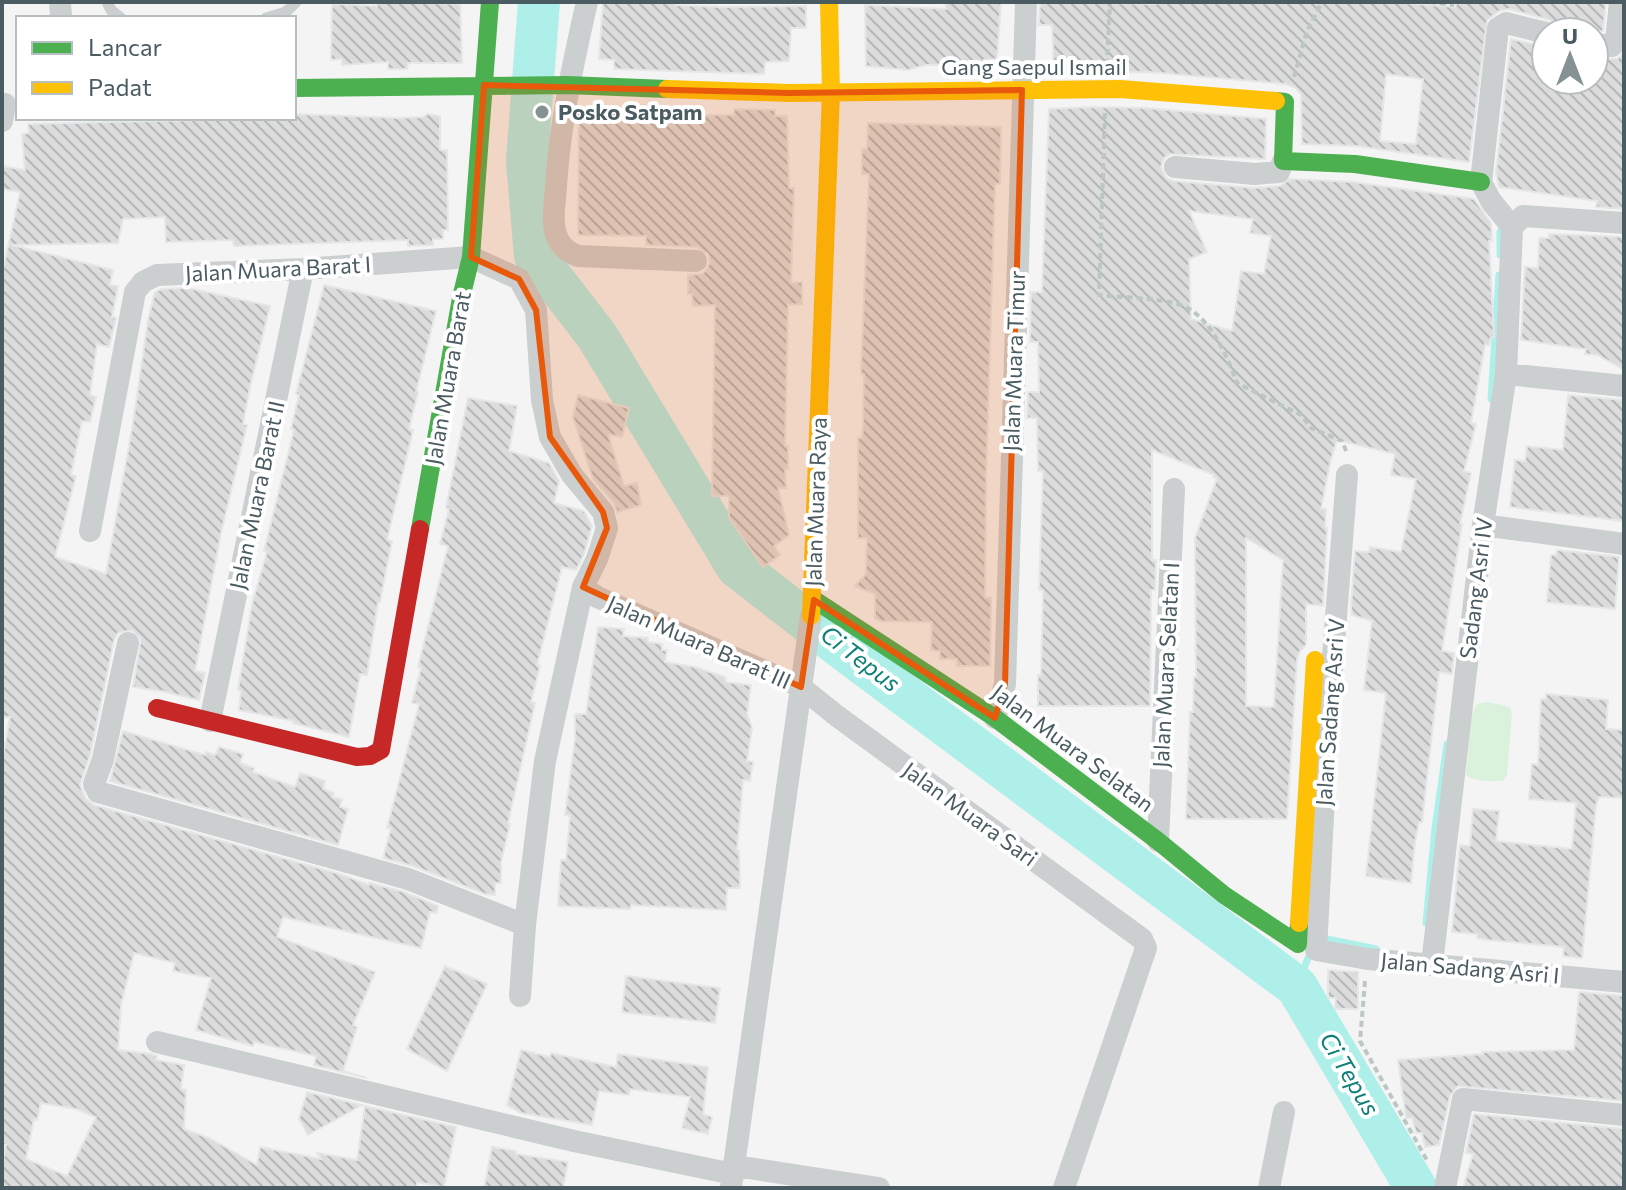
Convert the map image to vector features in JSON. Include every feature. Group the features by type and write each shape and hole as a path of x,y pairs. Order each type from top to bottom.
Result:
{"street":[{"name":"Jalan Muara Barat","path":"210,721 357,757 370,756 381,750 461,298 471,257 490,2"},
{"path":"587,2 558,85 554,225 559,242 568,252 578,256 696,261"},
{"name":"Jalan Muara Raya","path":"733,1176 812,608 831,93 829,2"},
{"name":"Jalan Muara Timur","path":"995,718 1005,684 1026,2"},
{"path":"1610,46 1616,41 1620,2"},
{"path":"1530,29 1506,23 1498,28 1481,182 1512,222 1624,223"},
{"name":"Gang Saepul Ismail","path":"296,88 558,85 831,93 1065,91 1106,87 1285,102"},
{"path":"1175,167 1255,174 1279,172 1283,161 1285,102"},
{"path":"1283,161 1355,164 1481,182"},
{"name":"Sadang Asri IV","path":"1432,964 1483,525 1506,374 1512,222"},
{"path":"471,257 519,279 536,310 542,400 550,437 572,475 603,512 607,528 590,592 577,605 545,761 525,925 520,996"},
{"name":"Jalan Muara Barat I","path":"90,531 135,292 143,282 157,275 471,257"},
{"name":"Jalan Muara Barat II","path":"210,721 303,269"},
{"path":"1506,374 1624,386"},
{"name":"Jalan Sadang Asri V","path":"1312,942 1347,475"},
{"name":"Jalan Muara Selatan I","path":"1158,841 1174,489"},
{"path":"1483,525 1624,544"},
{"name":"Jalan Muara Barat III","path":"590,592 801,687"},
{"name":"Jalan Muara Selatan","path":"812,608 995,718 1224,895 1312,942"},
{"path":"128,643 103,759 94,784 98,792 408,879 525,925"},
{"path":"1312,942 1315,660"},
{"name":"Jalan Muara Sari","path":"801,687 1142,939 1146,948 1064,1188"},
{"path":"157,708 210,721"},
{"name":"Jalan Sadang Asri I","path":"1312,942 1368,959 1624,982"},
{"path":"157,1042 733,1176 879,1188"},
{"path":"1440,1181 1463,1099 1624,1115"},
{"path":"1269,1188 1284,1112"}],"lane":[{"path":"273,16 286,12 296,2"}],"path":[{"path":"1110,2 1098,294 1164,302 1193,311 1225,350 1237,383 1301,415 1311,428 1345,444 1349,461 1347,475"},
{"path":"1285,102 1307,31 1322,2"},
{"path":"1430,2 1454,5"},
{"path":"1368,959 1360,1041 1440,1181"}],"highlighted area":[{"path":"484,85 789,93 1022,90 1005,684 995,718 814,600 801,687 583,587 607,528 603,512 550,437 536,310 519,279 471,257"}],"green space":[{"path":"1488,702 1510,707 1512,714 1504,780 1484,781 1466,775 1472,714 1477,704"}],"building":[{"path":"603,2 675,2 675,5 722,7 806,6 806,28 791,28 789,61 765,62 764,74 614,69 614,60 599,59"},
{"path":"946,2 1001,2 997,59 984,60 984,65 926,65 908,70 866,66 865,5 946,9"},
{"path":"1040,2 1390,2 1455,7 1457,2 1606,2 1605,16 1535,16 1509,9 1499,11 1487,20 1469,162 1357,146 1302,144 1301,94 1286,84 1149,72 1054,73 1052,25 1039,25","holes":["1386,74 1423,79 1416,144 1380,141"]},
{"path":"377,3 460,4 462,63 408,63 407,69 388,69 388,62 342,65 342,59 331,60 332,4 377,6"},
{"path":"1511,39 1530,43 1530,96 1610,96 1610,59 1617,59 1624,53 1624,209 1596,207 1597,201 1499,187 1496,173"},
{"path":"633,105 692,108 692,115 734,115 734,109 775,110 775,116 787,116 789,188 794,188 791,283 802,282 802,304 788,305 785,446 788,446 788,469 785,469 786,488 778,488 789,535 774,546 780,555 763,567 729,518 729,496 712,496 715,305 693,306 692,294 688,294 688,275 702,274 707,269 710,262 708,254 697,247 646,245 646,236 578,235 579,112 633,113"},
{"path":"1146,108 1266,119 1265,159 1170,154 1164,158 1161,167 1166,178 1254,188 1280,186 1290,179 1353,182 1474,199 1491,223 1492,241 1489,241 1494,337 1491,337 1489,345 1485,344 1471,423 1476,424 1464,471 1471,473 1460,524 1442,651 1454,653 1452,674 1439,672 1422,822 1419,822 1415,842 1411,883 1366,876 1386,693 1364,690 1372,621 1352,615 1351,607 1355,551 1369,552 1370,547 1401,552 1416,479 1391,475 1395,454 1337,440 1330,463 1321,509 1326,509 1327,528 1323,606 1306,604 1306,645 1297,659 1287,819 1186,819 1190,712 1193,712 1196,677 1195,538 1217,478 1214,475 1152,450 1152,560 1156,560 1155,590 1151,590 1150,706 1038,706 1043,590 1039,590 1043,471 1038,471 1037,418 1027,418 1028,392 1039,392 1038,342 1030,342 1031,292 1042,292 1049,109","holes":["1189,211 1253,219 1250,233 1271,236 1264,274 1241,271 1232,331 1191,319 1189,259 1207,252","1246,538 1283,560 1274,707 1246,706"]},
{"path":"296,114 398,118 428,114 440,116 440,150 447,150 448,230 443,230 443,239 433,239 433,245 408,246 408,240 234,246 233,240 166,242 165,217 123,219 118,243 12,245 113,270 110,285 118,286 112,317 116,318 109,347 97,344 90,395 96,397 90,422 82,421 71,475 76,476 55,557 106,574 155,292 188,288 270,306 250,387 243,424 247,425 221,533 195,671 205,673 199,700 133,687 141,639 132,630 118,633 90,755 80,785 86,799 94,805 369,885 404,892 438,906 436,913 430,912 421,948 283,917 277,937 375,972 353,1025 357,1027 343,1071 367,1078 314,1065 316,1056 254,1042 253,1046 196,1030 211,978 173,971 175,963 134,953 121,1005 118,1050 151,1054 157,1056 156,1060 184,1065 181,1089 186,1090 184,1129 209,1138 257,1165 260,1147 321,1159 317,1153 357,1160 365,1106 456,1127 444,1187 417,1182 417,1188 2,1188 6,1145 2,1144 2,762 10,717 2,717 2,274 20,192 2,189 2,166 25,170 22,134 29,133 28,124 296,120","holes":["41,1103 76,1109 96,1117 67,1176 26,1159 34,1119 37,1120"]},
{"path":"868,123 1001,127 1000,184 995,184 986,475 985,597 991,598 990,666 957,666 957,659 940,659 940,651 931,650 932,622 880,621 875,618 875,594 855,586 866,574 867,538 858,538 858,438 862,438 863,428 864,374 861,374 869,174 862,174 862,149 867,149"},
{"path":"1549,234 1624,237 1624,370 1598,355 1585,354 1586,349 1521,340 1525,267 1538,268 1539,238 1549,238"},
{"path":"324,285 436,311 416,392 409,429 413,430 387,540 392,541 378,602 367,675 360,674 349,737 294,721 239,710 241,691 238,690 252,604 294,430 291,429 299,395 296,394"},
{"path":"578,395 629,408 622,437 608,434 624,486 637,483 641,505 617,512 614,503 593,479 573,417"},
{"path":"1568,395 1624,400 1624,521 1510,507 1515,460 1525,461 1527,446 1563,450"},
{"path":"468,398 517,406 509,451 549,463 559,481 554,503 584,511 592,526 576,570 562,567 537,665 540,666 531,702 535,703 508,823 501,862 501,883 495,883 495,895 383,858 391,828 387,828 419,704 412,703 448,546 440,544"},
{"path":"1557,550 1619,557 1615,609 1547,602 1551,555 1556,555"},
{"path":"598,627 624,629 623,636 648,638 648,642 662,644 662,650 667,650 665,662 695,667 725,677 726,682 751,685 747,714 752,728 747,761 753,762 750,781 743,780 737,850 740,888 727,888 726,910 631,905 630,909 558,906 561,860 566,860 570,816 565,815 575,739 575,714 586,714"},
{"path":"1546,694 1608,700 1606,729 1624,730 1624,798 1599,797 1596,805 1582,958 1563,956 1564,947 1488,940 1477,938 1477,934 1452,932 1460,845 1470,846 1473,809 1499,811 1496,841 1572,849 1576,803 1529,799 1532,764 1538,765 1541,699 1546,699"},
{"path":"123,731 205,755 206,752 215,755 219,747 243,754 240,763 254,768 253,772 295,787 300,773 325,781 323,789 334,793 332,797 342,799 340,807 348,809 338,845 110,781"},
{"path":"445,966 487,984 447,1071 407,1049"},
{"path":"1328,970 1358,972 1358,1009 1335,1009 1336,998 1328,998"},
{"path":"626,976 720,988 715,1023 622,1012"},
{"path":"1579,992 1624,996 1624,1101 1458,1086 1450,1096 1439,1145 1425,1147 1422,1133 1416,1133 1412,1118 1406,1118 1398,1060 1483,1052 1574,1050"},
{"path":"521,1050 616,1067 618,1054 708,1067 703,1114 712,1117 708,1134 682,1128 690,1097 630,1089 629,1095 599,1091 592,1125 521,1113 507,1105"},
{"path":"307,1092 362,1105 308,1135 299,1119"},
{"path":"1474,1114 1624,1129 1624,1188 1463,1188 1473,1154 1466,1153"},
{"path":"492,1147 568,1162 563,1188 484,1188"}],"waterway":[{"name":"Ci Tepus","path":"539,2 527,161 535,256 597,336 737,567 1297,987 1416,1188"},
{"path":"1500,255 1500,232 1504,224"},
{"path":"1491,399 1499,275"},
{"path":"1426,923 1447,744"},
{"path":"1322,938 1376,949"},
{"path":"1297,987 1308,958"}],"traffic: fast":[{"path":"420,529 471,257 490,2"},
{"path":"296,88 567,85 667,89"},
{"path":"1276,101 1285,102 1283,161 1355,164 1481,182"},
{"path":"813,599 995,718 1224,895 1298,944 1299,923"}],"traffic: slow":[{"path":"811,616 831,93 829,2"},
{"path":"667,89 789,93 1120,89 1276,101"},
{"path":"1299,923 1315,660"}],"traffic: jam":[{"path":"157,708 357,757 370,756 381,750 420,529"}],"place":[{"name":"Posko Satpam","path":"542,112"}]}
